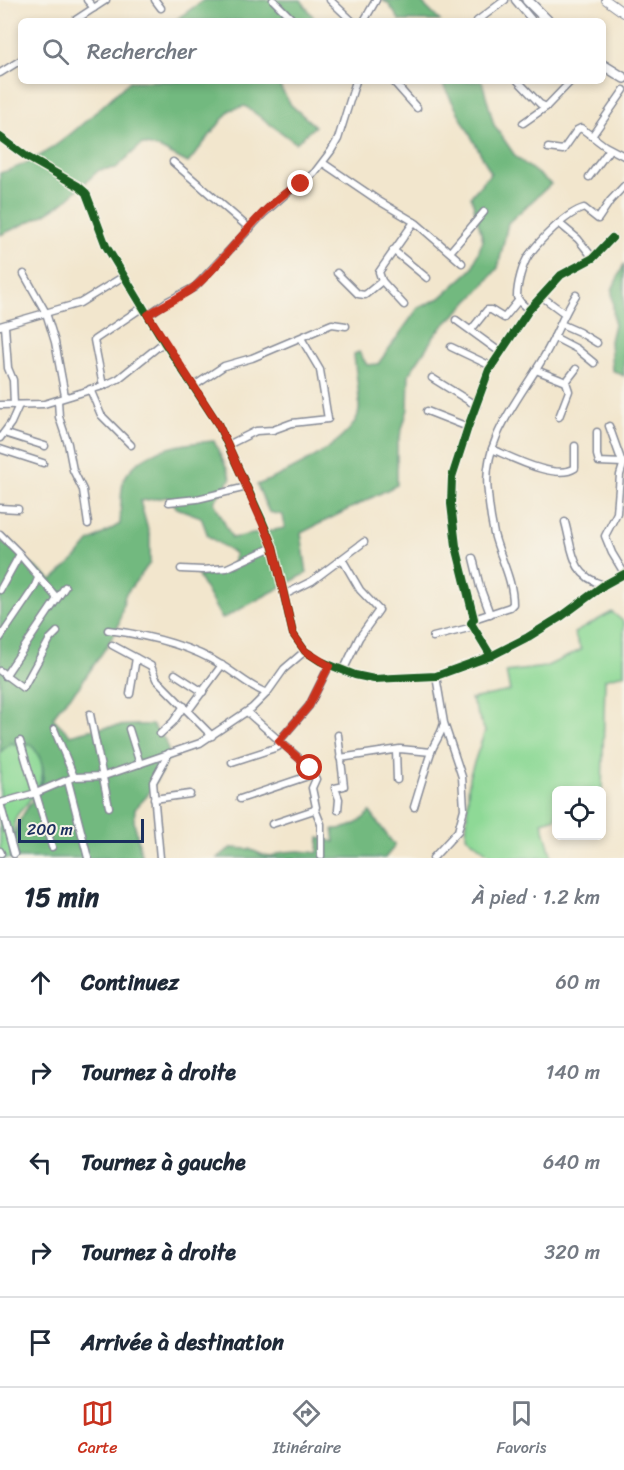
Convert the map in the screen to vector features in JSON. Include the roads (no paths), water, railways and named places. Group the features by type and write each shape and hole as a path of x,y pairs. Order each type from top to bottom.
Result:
{"highway":[{"path":"533,2 546,18"},
{"path":"606,67 624,78"}],"main road":[{"path":"606,0 624,13"}],"street":[{"path":"87,0 94,8"},
{"path":"79,18 106,0"},
{"path":"155,0 161,8"},
{"path":"273,0 291,18"},
{"path":"330,0 349,18"},
{"path":"365,18 376,0"},
{"path":"486,18 505,0"},
{"path":"515,0 530,18"},
{"path":"0,73 18,62"},
{"path":"148,315 195,287 264,213 291,189 304,182 323,163 338,139 355,84"},
{"path":"396,84 417,108"},
{"path":"521,84 540,104 546,107"},
{"path":"523,123 546,107 569,84"},
{"path":"592,136 624,90"},
{"path":"548,148 563,150 577,130 581,128 624,156"},
{"path":"0,137 27,157 82,189 106,246 164,342 218,424 228,445 273,547 293,634 305,651 329,666 374,679 436,676 491,656 548,626 604,585 624,574 605,536 617,513 623,463 609,426"},
{"path":"589,177 610,149"},
{"path":"173,162 250,229"},
{"path":"323,163 414,222 462,263"},
{"path":"529,310 518,301 517,291 528,257 545,237 571,214 584,208 598,219 624,186"},
{"path":"450,252 484,212"},
{"path":"404,305 381,281 379,272 380,267 414,222"},
{"path":"560,224 578,239 593,258"},
{"path":"491,656 471,623 474,619 456,546 451,504 452,477 491,366 500,352 529,310 561,275 593,258 612,238"},
{"path":"393,250 428,278"},
{"path":"337,273 358,294 362,295 381,281"},
{"path":"24,274 46,313 55,342 65,396"},
{"path":"45,447 2,436 16,405 2,326 80,303 124,276"},
{"path":"474,619 510,607 513,601 508,574 494,534 488,492 488,472 492,449 502,422 536,370 561,324 564,313 576,295"},
{"path":"541,296 564,313"},
{"path":"471,330 487,310 504,318 518,301"},
{"path":"103,386 94,340 143,307"},
{"path":"456,320 500,352"},
{"path":"194,386 224,366 252,358 332,324 346,326"},
{"path":"561,324 597,343"},
{"path":"554,337 577,349 594,363"},
{"path":"228,445 256,431 273,430 292,423 328,419 320,370 301,338"},
{"path":"0,405 31,405 58,400 103,386 118,379 164,342"},
{"path":"451,347 491,366"},
{"path":"566,382 576,369"},
{"path":"536,370 566,382 569,391 559,417"},
{"path":"432,378 477,406"},
{"path":"90,389 101,415 130,445"},
{"path":"58,400 59,417 68,444 73,470 83,490 88,524"},
{"path":"427,411 468,428"},
{"path":"597,432 599,462 623,463"},
{"path":"614,440 624,439"},
{"path":"492,449 543,470 572,471 575,468 575,446"},
{"path":"0,449 43,463"},
{"path":"169,502 197,499 247,487"},
{"path":"0,508 18,509"},
{"path":"565,522 577,566 590,580 604,585"},
{"path":"0,534 19,552 57,598"},
{"path":"284,595 312,581 364,542"},
{"path":"181,569 227,568 273,547"},
{"path":"0,590 20,555"},
{"path":"473,558 490,614"},
{"path":"342,559 360,590 379,610 358,638 343,671"},
{"path":"0,638 34,588 39,576"},
{"path":"57,632 22,688 2,674 65,587"},
{"path":"433,637 473,627"},
{"path":"108,630 148,637 179,646 222,665 253,687 267,693"},
{"path":"112,645 151,666 156,679 212,736"},
{"path":"14,854 0,803 36,793 71,779 104,776 193,746 248,713 267,693 284,669 305,651"},
{"path":"130,694 136,658"},
{"path":"160,734 202,692 222,665"},
{"path":"232,762 278,747 279,741 309,706 329,666"},
{"path":"175,674 202,692"},
{"path":"433,858 458,831 464,809 462,777 444,723 436,676"},
{"path":"248,713 308,766 314,774 316,780 312,790 321,824 321,856"},
{"path":"90,714 109,807"},
{"path":"414,807 436,738 443,732 444,723"},
{"path":"54,729 71,779 88,858"},
{"path":"129,729 140,764"},
{"path":"338,735 344,786 335,788 339,799 338,810"},
{"path":"20,741 52,847"},
{"path":"340,758 400,749 431,752"},
{"path":"396,751 397,780"},
{"path":"160,858 153,782 169,753"},
{"path":"240,799 314,774"},
{"path":"154,799 190,794"},
{"path":"272,824 315,808"}]}
